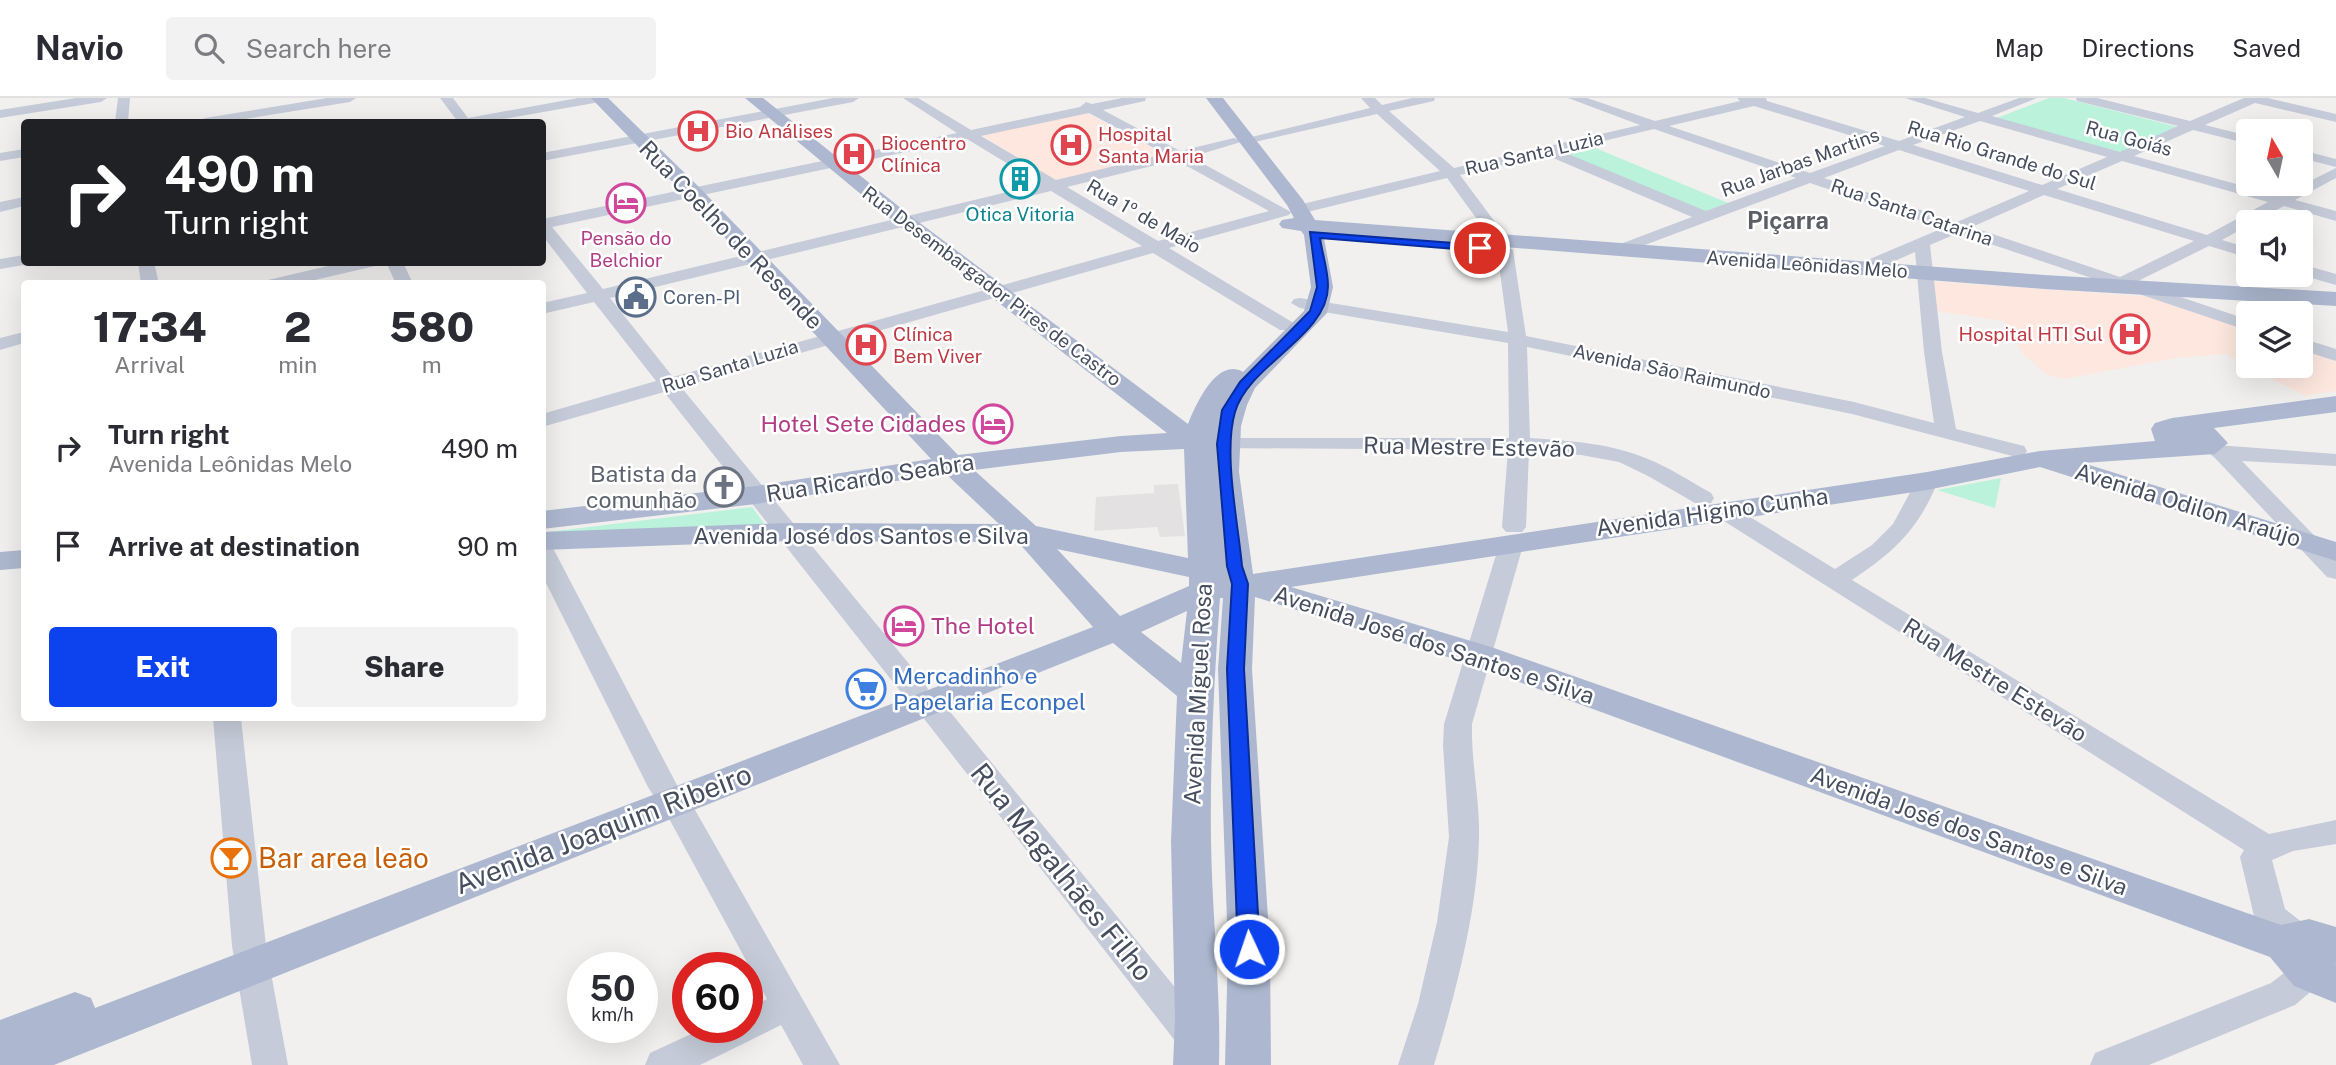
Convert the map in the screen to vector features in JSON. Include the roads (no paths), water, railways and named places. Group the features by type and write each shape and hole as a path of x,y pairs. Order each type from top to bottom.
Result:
{"main road":[{"name":"Rua Coelho de Resende","path":"599,98 693,192 951,464 1026,533 1108,623 1195,692"},
{"name":"Rua Desembargador Pires de Castro","path":"752,98 905,221 1164,418 1208,434"},
{"path":"1200,98 1240,141"},
{"path":"1208,434 1223,385 1310,304 1322,287 1298,223 1240,141 1214,98"},
{"name":"Avenida Leônidas Melo","path":"1298,223 1503,245 2163,298 2336,308"},
{"name":"Avenida Leônidas Melo","path":"1503,245 1621,249 1864,268 1925,277 2336,299"},
{"name":"Avenida Miguel Rosa","path":"1248,1065 1249,949 1235,669 1221,578 1208,434 1229,410 1244,385 1310,319 1310,304"},
{"name":"Avenida Higino Cunha","path":"2196,441 2336,404"},
{"name":"Avenida Higino Cunha","path":"1714,505 1912,470 2028,455 2196,441 2260,428 2336,418"},
{"name":"Avenida Miguel Rosa","path":"1196,1053 1191,841 1195,692 1221,578 1227,477 1208,434"},
{"name":"Rua Ricardo Seabra","path":"546,520 756,495 951,464 1208,434"},
{"name":"Avenida Higino Cunha","path":"1221,578 1714,505 1927,481 2028,455"},
{"name":"Avenida Odilon Araújo","path":"2028,455 2336,552"},
{"name":"Avenida José dos Santos e Silva","path":"546,541 787,532 1026,533 1221,578 1479,655 2318,966"},
{"path":"0,561 21,559"},
{"name":"Avenida Joaquim Ribeiro","path":"0,1041 251,955 921,697 1221,578"},
{"name":"Avenida Joaquim Ribeiro","path":"0,1065 251,955"}],"street":[{"path":"0,114 101,98"},
{"path":"122,119 124,98"},
{"path":"219,119 306,101 350,98"},
{"path":"446,98 464,119"},
{"path":"483,119 599,98"},
{"path":"546,156 853,98"},
{"name":"Rua 1º de Maio","path":"909,98 1286,326"},
{"path":"1069,98 1298,223"},
{"path":"546,223 1140,98"},
{"path":"1367,98 1451,173 1503,245 1516,339 1521,444 1513,534 1458,724 1457,745 1464,836 1453,922 1435,1004 1416,1065"},
{"path":"546,308 1429,98"},
{"name":"Rua Santa Catarina","path":"1574,98 2236,322"},
{"name":"Rua Goiás","path":"1911,98 2336,216"},
{"name":"Rua Jarbas Martins","path":"1621,249 1810,177 2032,98"},
{"path":"2082,98 2236,138"},
{"path":"1864,268 2254,98 2336,118"},
{"name":"Rua Santa Luzia","path":"546,420 829,337 1156,247 1298,223 1451,173 1755,99"},
{"name":"Rua Rio Grande do Sul","path":"1755,99 2236,249"},
{"path":"306,101 315,119"},
{"path":"1546,150 1706,217"},
{"path":"0,156 21,153"},
{"path":"2314,157 2336,163"},
{"path":"2127,286 2336,172"},
{"path":"0,207 21,203"},
{"name":"Rua Magalhães Filho","path":"546,228 668,385 921,697 1196,1053"},
{"path":"1922,244 1933,352 1946,431"},
{"path":"0,264 21,260"},
{"path":"291,280 352,266"},
{"path":"2313,273 2336,280"},
{"name":"Avenida São Raimundo","path":"1310,304 1516,339 1841,406 1946,431 2028,455"},
{"path":"0,344 21,339"},
{"path":"2313,348 2336,355"},
{"name":"Rua Mestre Estevão","path":"1208,434 1521,444 1594,451 1628,459 1714,505 2266,848"},
{"path":"2196,441 2336,460"},
{"path":"2196,441 2307,541 2336,572"},
{"path":"1835,580 1890,544 1902,532 1918,506 1927,481"},
{"path":"546,558 669,794 822,1065"},
{"path":"227,721 251,955 270,1065"},
{"path":"2108,1065 2283,994 2318,966 2270,916 2256,857 2266,848 2298,838 2336,832"},
{"path":"763,1017 787,1006"},
{"path":"663,1065 709,1043"}],"place":[{"name":"Bio Análises","path":"698,131"},
{"name":"Hospital Santa Maria","path":"1071,145"},
{"name":"Biocentro Clínica","path":"854,154"},
{"name":"Otica Vitoria","path":"1020,179"},
{"name":"Pensão do Belchior","path":"626,203"},
{"name":"Coren-PI","path":"636,297"},
{"name":"Hospital HTI Sul","path":"2130,334"},
{"name":"Clínica Bem Viver","path":"866,345"},
{"name":"Hotel Sete Cidades","path":"993,424"},
{"name":"Batista da comunhão","path":"724,487"},
{"name":"The Hotel","path":"904,626"},
{"name":"Mercadinho e Papelaria Econpel","path":"866,689"},
{"name":"Bar area leão","path":"231,858"}],"district":[{"name":"Piçarra","path":"1788,221"}]}
